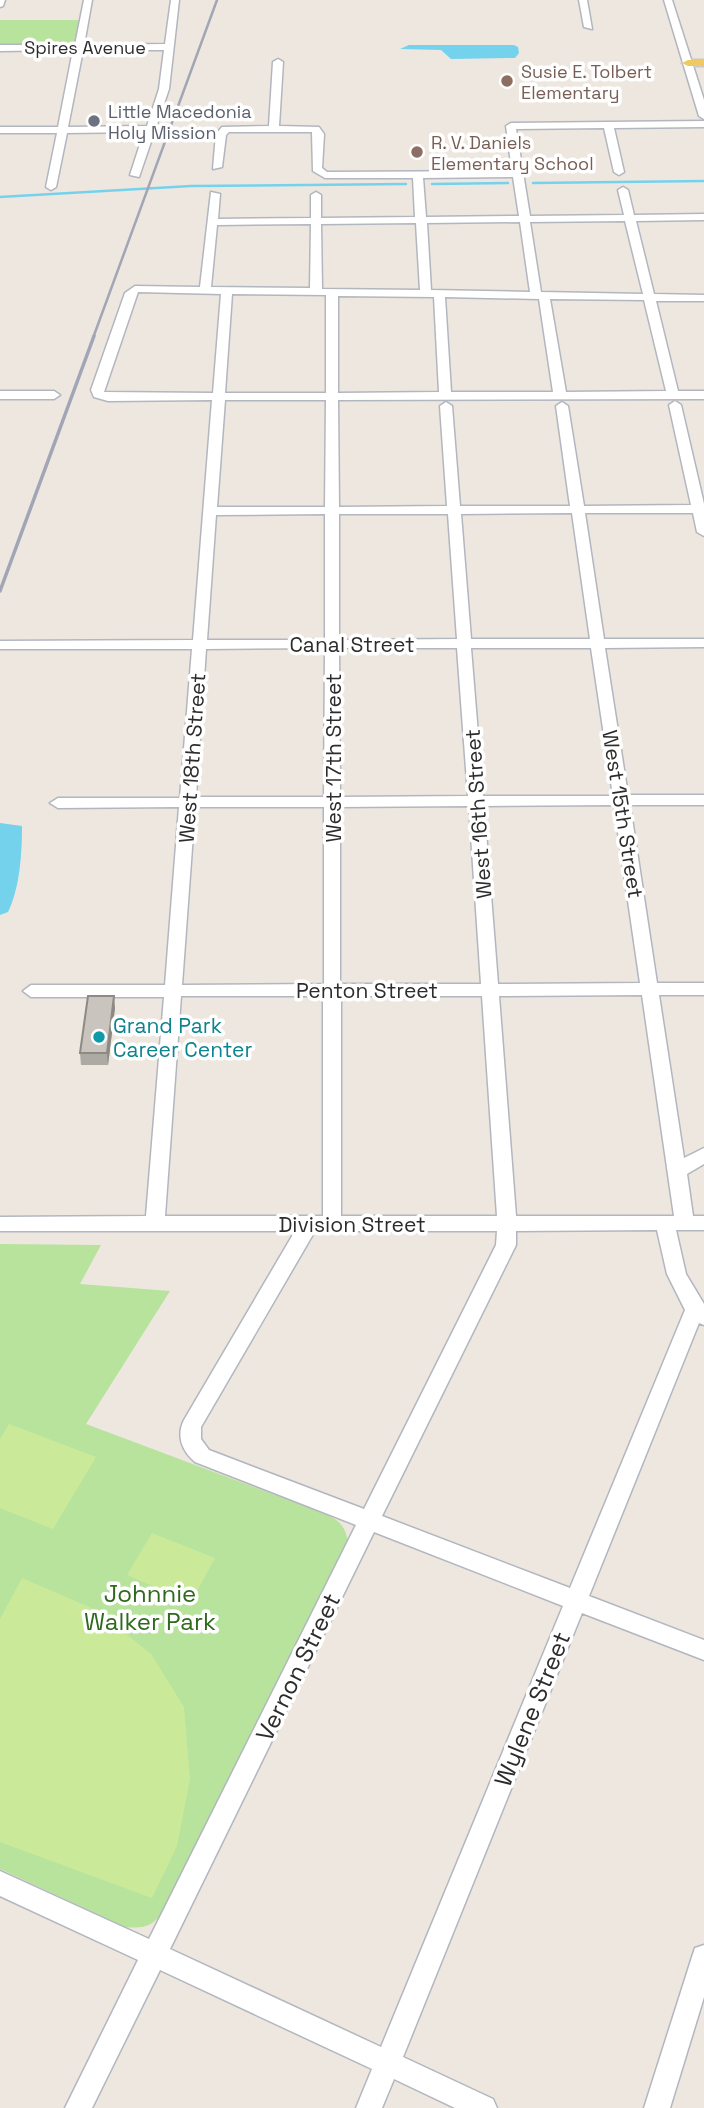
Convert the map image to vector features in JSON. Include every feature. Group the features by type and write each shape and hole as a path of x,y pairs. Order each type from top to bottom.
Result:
{"main road":[{"path":"688,63 704,63"}],"street":[{"path":"51,187 88,0"},
{"path":"135,175 164,89 175,0"},
{"path":"583,0 589,27"},
{"path":"668,0 704,116"},
{"name":"Spires Avenue","path":"0,48 170,47"},
{"path":"274,127 278,62"},
{"path":"619,172 608,125 704,124"},
{"name":"West 15th Street","path":"608,125 510,126 561,401 677,1171 695,1223"},
{"path":"217,167 220,134 226,129 274,127 315,129 319,134 317,169 321,174 519,174"},
{"path":"0,130 150,129"},
{"path":"418,175 426,293"},
{"path":"623,190 701,509 704,533"},
{"path":"205,290 215,194"},
{"name":"West 17th Street","path":"316,195 332,396 332,1224"},
{"path":"212,222 704,217"},
{"path":"704,298 135,289 131,293 97,390 98,394 108,397 332,396 446,401 674,400 704,395"},
{"name":"West 18th Street","path":"155,1224 227,291"},
{"name":"West 16th Street","path":"439,294 508,1223"},
{"path":"0,395 54,395"},
{"path":"210,511 701,509"},
{"name":"Canal Street","path":"0,645 704,643"},
{"path":"58,803 704,800"},
{"name":"Penton Street","path":"31,991 704,989"},
{"path":"677,1171 704,1155"},
{"name":"Vernon Street","path":"78,2108 506,1245 508,1223"},
{"path":"665,1223 669,1254 676,1273 699,1313"},
{"name":"Division Street","path":"0,1224 695,1223"},
{"path":"309,1224 191,1426 191,1444 202,1456 704,1650"},
{"name":"Wylene Street","path":"369,2108 576,1601 699,1313"},
{"path":"0,1883 484,2108"},
{"path":"657,2108 704,1957"}],"green space":[{"path":"0,20 79,20 75,46 0,47"},
{"name":"Johnnie Walker Park","path":"0,1244 101,1245 80,1284 170,1291 86,1424 326,1514 342,1525 347,1537 348,1543 165,1910 156,1920 143,1927 125,1927 0,1869"},
{"path":"9,1424 96,1457 53,1529 0,1508 0,1439"},
{"path":"152,1533 215,1558 191,1602 127,1575"},
{"path":"22,1578 96,1610 151,1654 184,1707 190,1779 177,1846 152,1898 0,1842 0,1619"}],"water":[{"path":"409,45 514,45 518,47 519,53 515,58 451,59 441,50 400,49"},
{"path":"0,823 22,826 18,881 8,912 0,915"}],"building":[{"name":"Grand Park Career Center","path":"88,996 114,996 107,1053 80,1053"}],"waterway":[{"path":"533,183 704,181"},
{"path":"432,184 508,183"},
{"path":"0,197 191,186 406,184"}],"railway":[{"path":"93,338 217,0"},
{"path":"0,591 94,336"}],"place":[{"name":"Susie E. Tolbert Elementary","path":"507,81"},
{"name":"Little Macedonia Holy Mission","path":"94,121"},
{"name":"R. V. Daniels Elementary School","path":"417,152"},
{"name":"Grand Park Career Center","path":"99,1037"}]}
